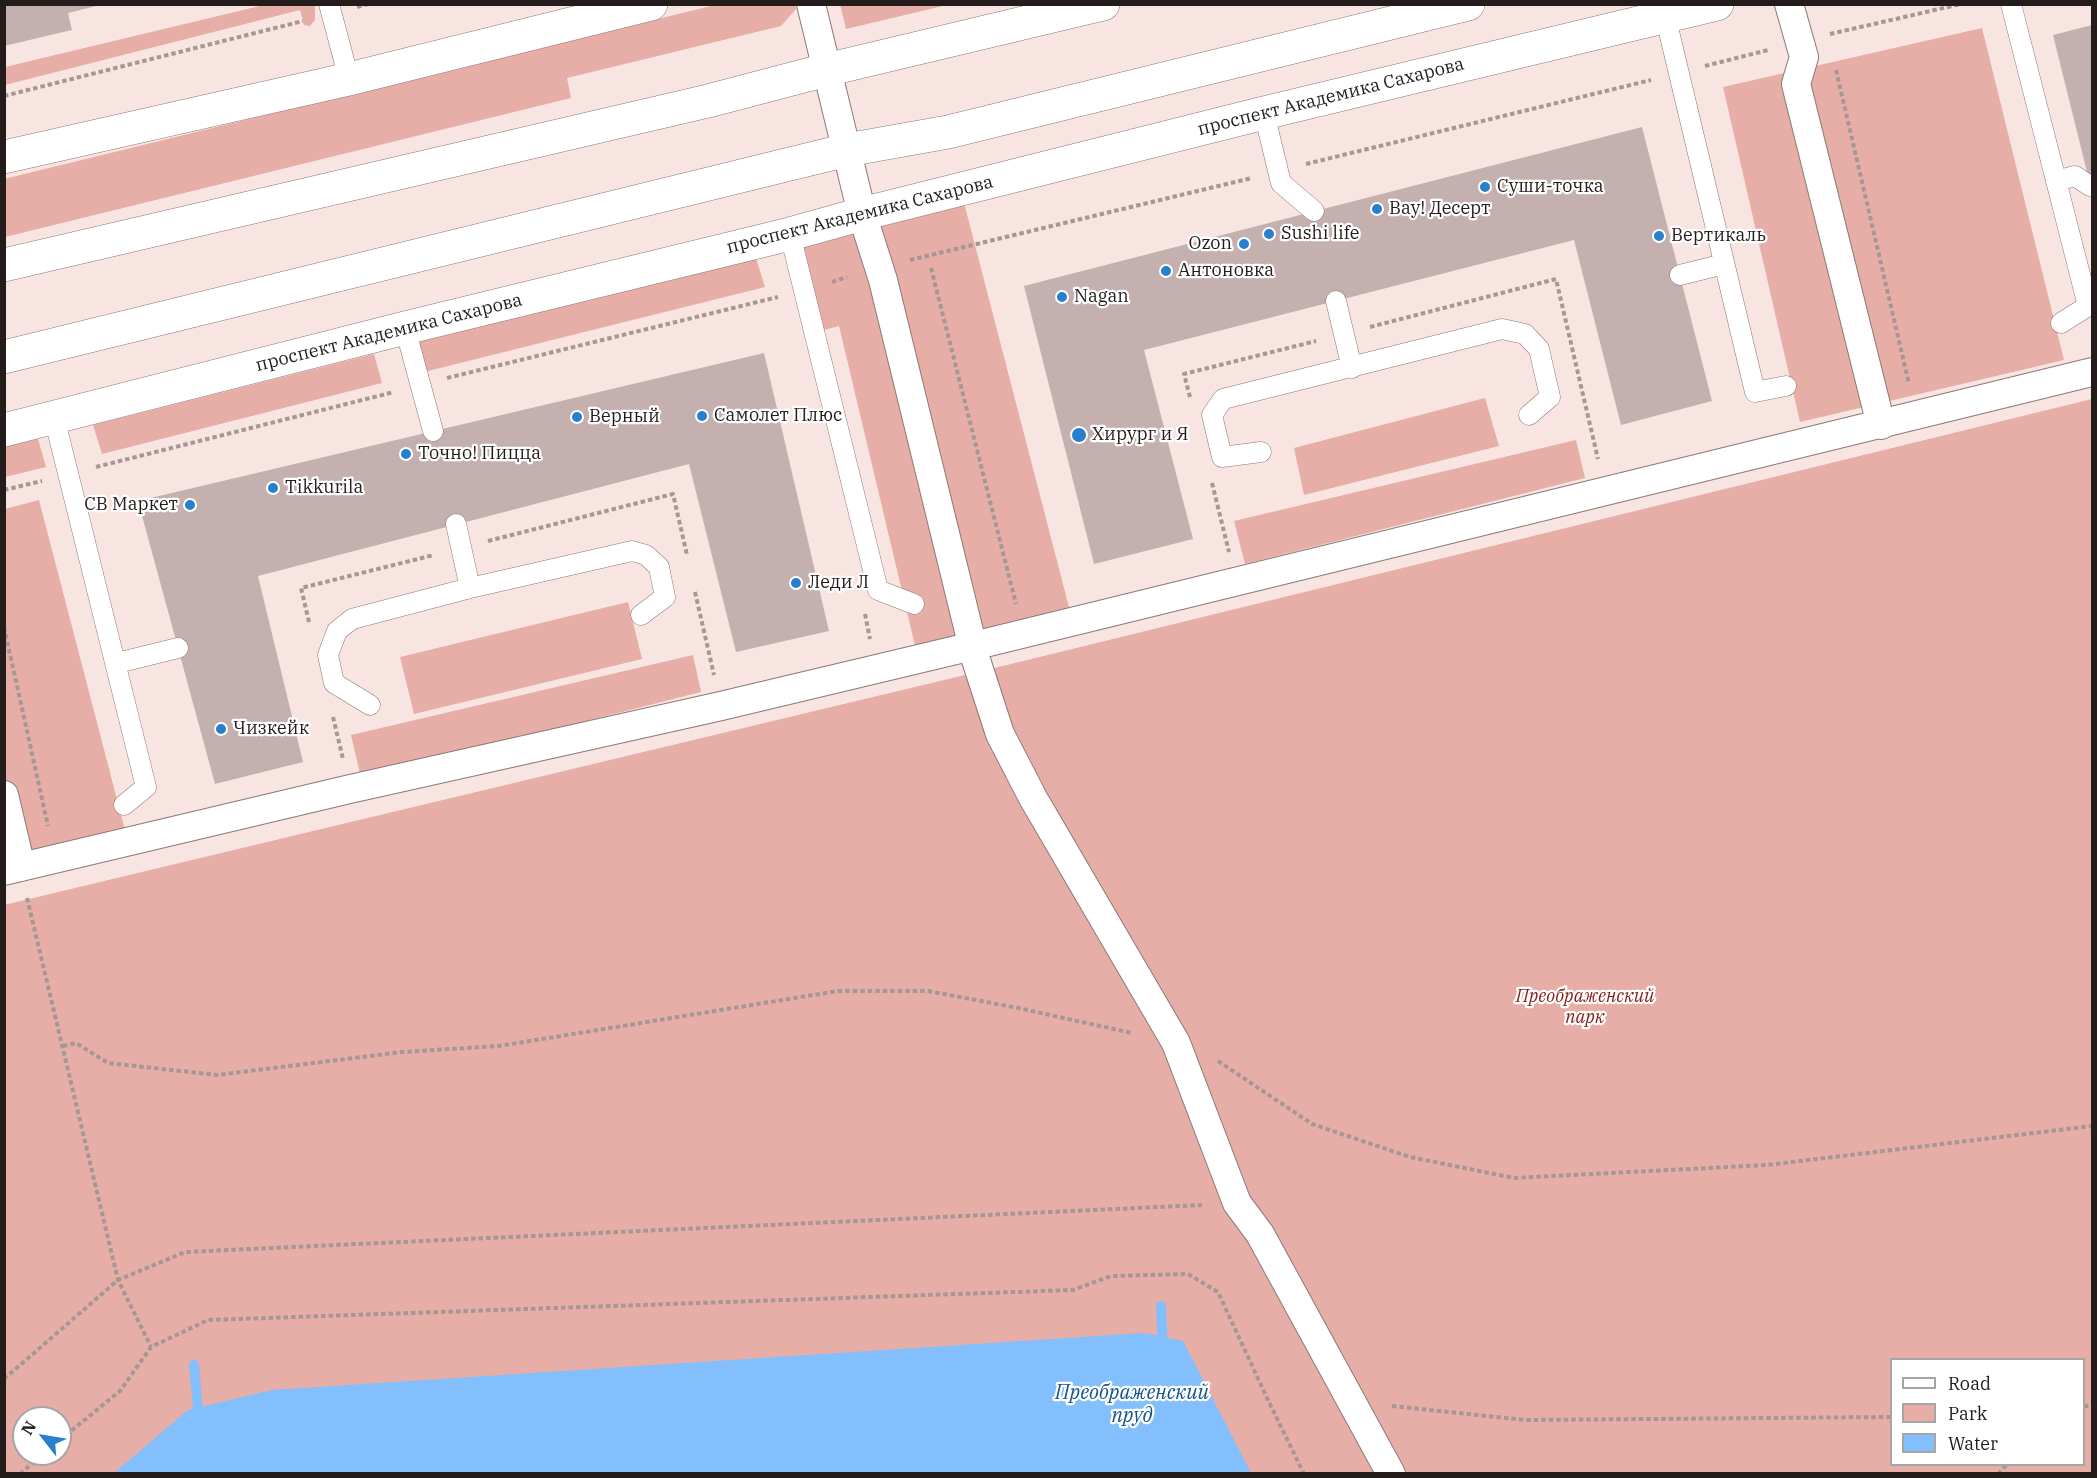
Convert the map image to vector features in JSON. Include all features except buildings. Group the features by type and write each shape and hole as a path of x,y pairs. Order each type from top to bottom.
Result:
{"main road":[{"path":"4,157 349,79 651,4"},
{"path":"4,265 708,101 826,70 1103,4"},
{"path":"4,357 847,150 948,132 1468,4"},
{"name":"проспект Академика Сахарова","path":"4,430 1264,113 1717,4"}],"street":[{"path":"811,4 861,214 881,274 976,660 1000,734 1033,798 1176,1043 1237,1203 1260,1234 1391,1473"},
{"path":"1789,4 1804,57 1796,84 1881,424"},
{"path":"4,795 13,869 974,646 2092,372"}],"lane":[{"path":"2011,4 2088,306 2061,323"},
{"path":"330,9 349,79"},
{"path":"1665,15 1755,392 1786,386"},
{"path":"1264,113 1281,183 1314,211"},
{"path":"2056,181 2075,176 2090,186"},
{"path":"790,234 878,590 914,604"},
{"path":"1680,275 1725,264"},
{"path":"1336,301 1352,368"},
{"path":"405,328 433,431"},
{"path":"1261,452 1222,457 1212,415 1223,399 1502,329 1525,334 1539,349 1550,397 1529,415"},
{"path":"54,417 146,787 124,805"},
{"path":"456,524 470,588"},
{"path":"370,705 334,683 328,655 337,631 352,619 470,588 632,551 646,555 659,567 665,597 641,615"},
{"path":"117,663 178,648"}],"path":[{"path":"4,96 330,9 369,4"},
{"path":"4,490 804,290 881,274 1278,171 1679,73 1800,41 1961,4"},
{"path":"1834,62 1917,414"},
{"path":"931,268 1023,633"},
{"path":"4,627 56,859"},
{"path":"13,869 23,882 118,1280 151,1347"},
{"path":"63,1046 76,1043 108,1063 217,1075 402,1052 499,1046 838,991 928,991 1018,1008 1176,1043 1214,1058 1312,1124 1410,1157 1514,1178 1767,1165 2092,1126"},
{"path":"4,1379 118,1280 185,1252 1237,1203"},
{"path":"72,1430 120,1391 151,1347 208,1320 1073,1290 1111,1276 1188,1274 1218,1292 1304,1473"},
{"path":"1351,1401 1525,1420 1890,1417"}],"green space":[{"path":"840,4 947,4 947,5 846,29"},
{"path":"264,5 315,5 315,20 310,26 304,25 300,10 5,85 5,67"},
{"path":"715,5 795,5 796,9 781,26 567,78 571,98 5,237 4,179"},
{"path":"1982,28 2064,360 1800,422 1723,87"},
{"path":"963,199 1070,611 917,654 839,326 824,330 802,242"},
{"path":"755,255 765,287 424,372 415,342"},
{"path":"374,354 382,383 102,454 93,425"},
{"path":"1485,398 1499,446 1304,495 1294,448"},
{"name":"Преображенский парк","path":"2092,399 2092,1473 5,1473 4,905 1011,664"},
{"path":"38,439 46,467 5,477 4,447"},
{"path":"1576,440 1585,478 1245,564 1234,521"},
{"path":"39,500 126,834 5,864 5,509"},
{"path":"628,602 642,659 414,714 400,657"},
{"path":"693,655 701,692 361,778 351,735"}],"water":[{"name":"Преображенский пруд","path":"1144,1333 1183,1341 1251,1473 114,1473 188,1410 272,1390"}],"waterway":[{"path":"1161,1306 1163,1351"},
{"path":"194,1365 199,1421"}],"place":[{"name":"Суши-точка","path":"1485,187"},
{"name":"Вау! Десерт","path":"1377,209"},
{"name":"Sushi life","path":"1269,234"},
{"name":"Вертикаль","path":"1659,236"},
{"name":"Ozon","path":"1244,244"},
{"name":"Антоновка","path":"1166,271"},
{"name":"Nagan","path":"1062,297"},
{"name":"Самолет Плюс","path":"702,416"},
{"name":"Верный","path":"577,417"},
{"name":"Хирург и Я","path":"1079,435"},
{"name":"Точно! Пицца","path":"406,454"},
{"name":"Tikkurila","path":"273,488"},
{"name":"СВ Маркет","path":"190,505"},
{"name":"Леди Л","path":"796,583"},
{"name":"Чизкейк","path":"221,729"}]}
